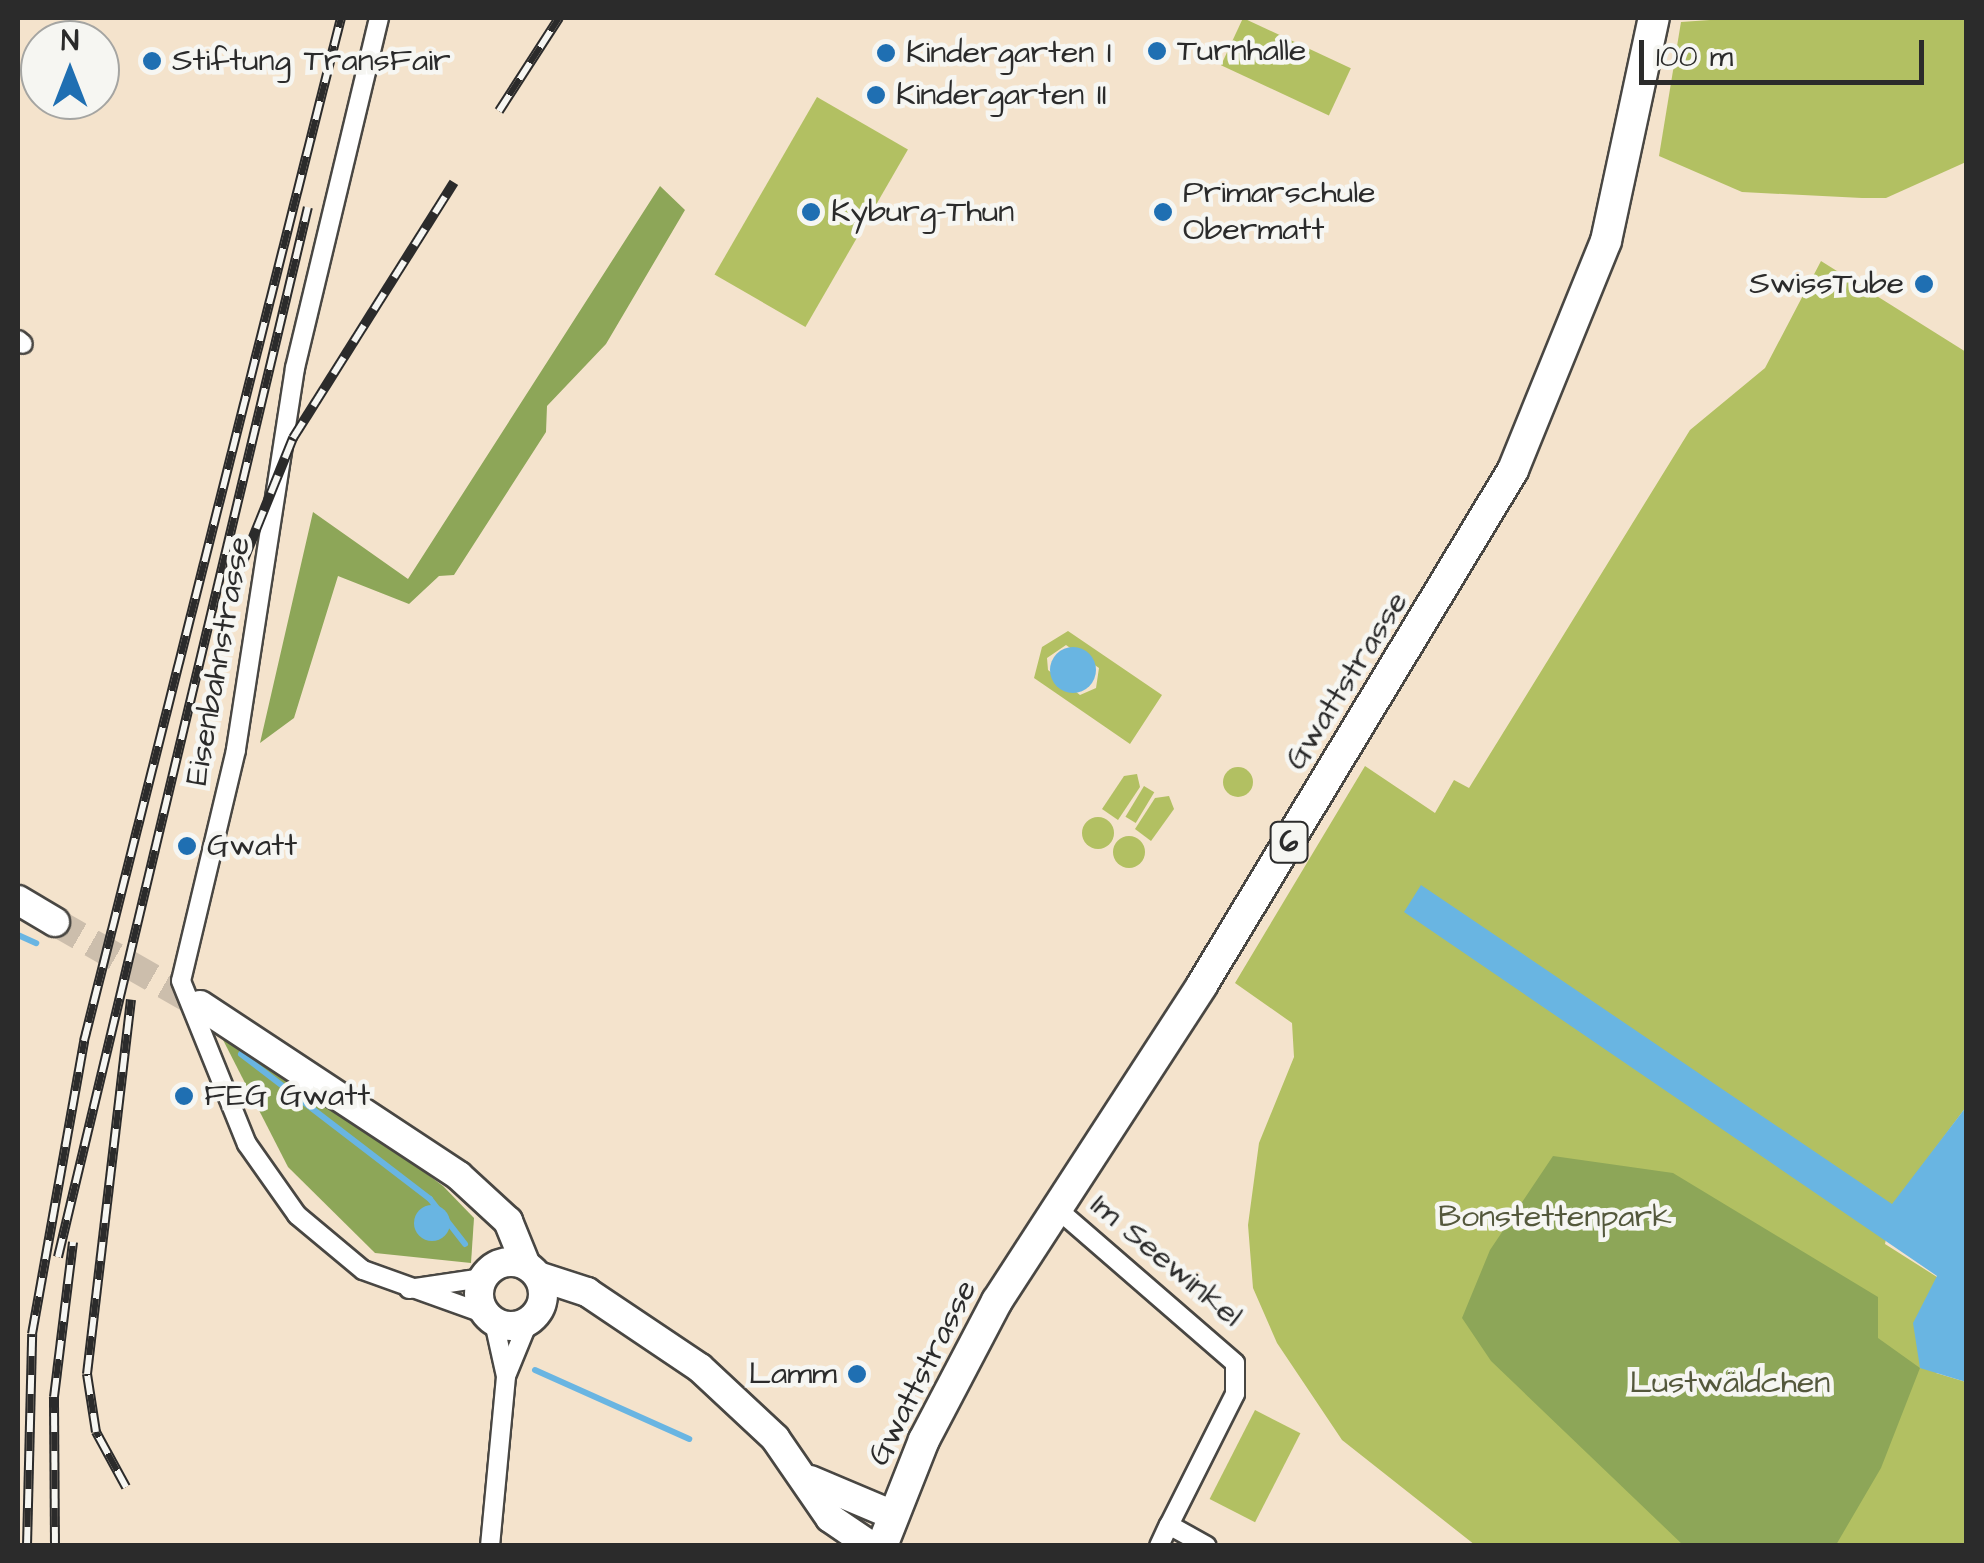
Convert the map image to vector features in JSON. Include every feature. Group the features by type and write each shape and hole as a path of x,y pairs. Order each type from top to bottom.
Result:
{"main road":[{"name":"Gwattstrasse","path":"882,1546 962,1364 1055,1207 1202,985 1513,470 1608,233 1654,18"},
{"path":"18,900 55,922"},
{"path":"200,1005 338,1090 488,1201 508,1221 532,1271 535,1314"},
{"path":"488,1201 490,1318 604,1307"},
{"path":"488,1273 532,1271 604,1307 728,1391 810,1480 830,1518 871,1546"},
{"path":"810,1480 894,1515"}],"street":[{"name":"Eisenbahnstrasse","path":"379,18 295,368 236,750 181,981 189,1018 278,1192 348,1262 408,1289 490,1318"},
{"name":"Im Seewinkel","path":"1055,1207 1218,1340 1237,1368 1236,1394 1159,1546"},
{"path":"408,1289 488,1273"},
{"path":"490,1546 506,1376 535,1314"},
{"path":"490,1318 506,1376"},
{"path":"1169,1526 1208,1546"}],"green space":[{"path":"1243,18 1351,68 1329,115 1221,65"},
{"path":"1739,18 1966,18 1966,162 1886,198 1862,198 1742,192 1659,156 1681,22"},
{"name":"Kyburg-Thun","path":"817,97 908,150 805,327 714,275"},
{"path":"660,186 685,210 606,344 547,406 546,432 454,575 439,576 409,604 338,576 294,718 260,743 313,512 408,579"},
{"name":"Bonstettenpark","path":"1821,261 1966,352 1966,1107 1893,1205 1885,1244 1937,1277 1936,1373 1966,1382 1966,1545 1475,1545 1342,1440 1277,1343 1253,1288 1248,1225 1259,1143 1294,1057 1292,1023 1235,983 1365,766 1435,813 1454,780 1469,788 1690,430 1765,368"},
{"path":"1068,631 1162,695 1130,744 1034,678 1042,647","holes":["1066,645 1099,668 1096,688 1080,695 1048,670 1047,658"]},
{"path":"1238,767 1248,772 1253,782 1248,792 1238,797 1228,792 1223,782 1228,772"},
{"path":"1137,774 1140,787 1118,820 1102,809 1124,776"},
{"path":"1144,786 1154,792 1136,823 1125,817"},
{"path":"1169,796 1174,809 1151,841 1135,829 1155,798"},
{"path":"1098,817 1110,821 1114,833 1110,845 1098,849 1086,845 1082,833 1086,821"},
{"path":"1129,836 1141,840 1145,852 1141,864 1129,868 1117,864 1113,852 1117,840"},
{"path":"219,1032 308,1085 443,1186 474,1218 471,1263 375,1253 288,1167"},
{"name":"Lustwäldchen","path":"1553,1156 1673,1173 1878,1297 1878,1338 1920,1368 1881,1468 1836,1545 1683,1545 1491,1361 1462,1318 1490,1250"},
{"path":"1255,1410 1300,1433 1255,1522 1210,1499"}],"water":[{"path":"1073,647 1089,654 1096,670 1089,686 1073,693 1057,686 1050,670 1057,654"},
{"path":"1421,885 1892,1204 1966,1107 1966,1382 1920,1368 1913,1323 1937,1276 1404,912"},
{"path":"432,1205 445,1210 450,1223 445,1236 432,1241 419,1236 414,1223 419,1210"}],"waterway":[{"path":"18,935 36,943"},
{"path":"241,1054 430,1199 465,1244"},
{"path":"535,1370 689,1439"}],"tunnel":[{"path":"55,922 200,1005"}],"railway":[{"path":"27,1546 32,1334 84,1041 341,18"},
{"path":"499,111 559,18"},
{"path":"228,599 293,438 454,182"},
{"path":"58,1257 308,207"},
{"path":"126,1487 96,1432 87,1374 131,1000"},
{"path":"55,1546 54,1397 73,1242"}],"place":[{"name":"Turnhalle","path":"1157,51"},
{"name":"Kindergarten I","path":"886,53"},
{"name":"Stiftung TransFair","path":"152,61"},
{"name":"Kindergarten II","path":"876,95"},
{"name":"Kyburg-Thun","path":"811,212"},
{"name":"Primarschule Obermatt","path":"1163,212"},
{"name":"SwissTube","path":"1924,284"},
{"name":"Gwatt","path":"187,846"},
{"name":"FEG Gwatt","path":"184,1096"},
{"name":"Lamm","path":"857,1374"}]}
